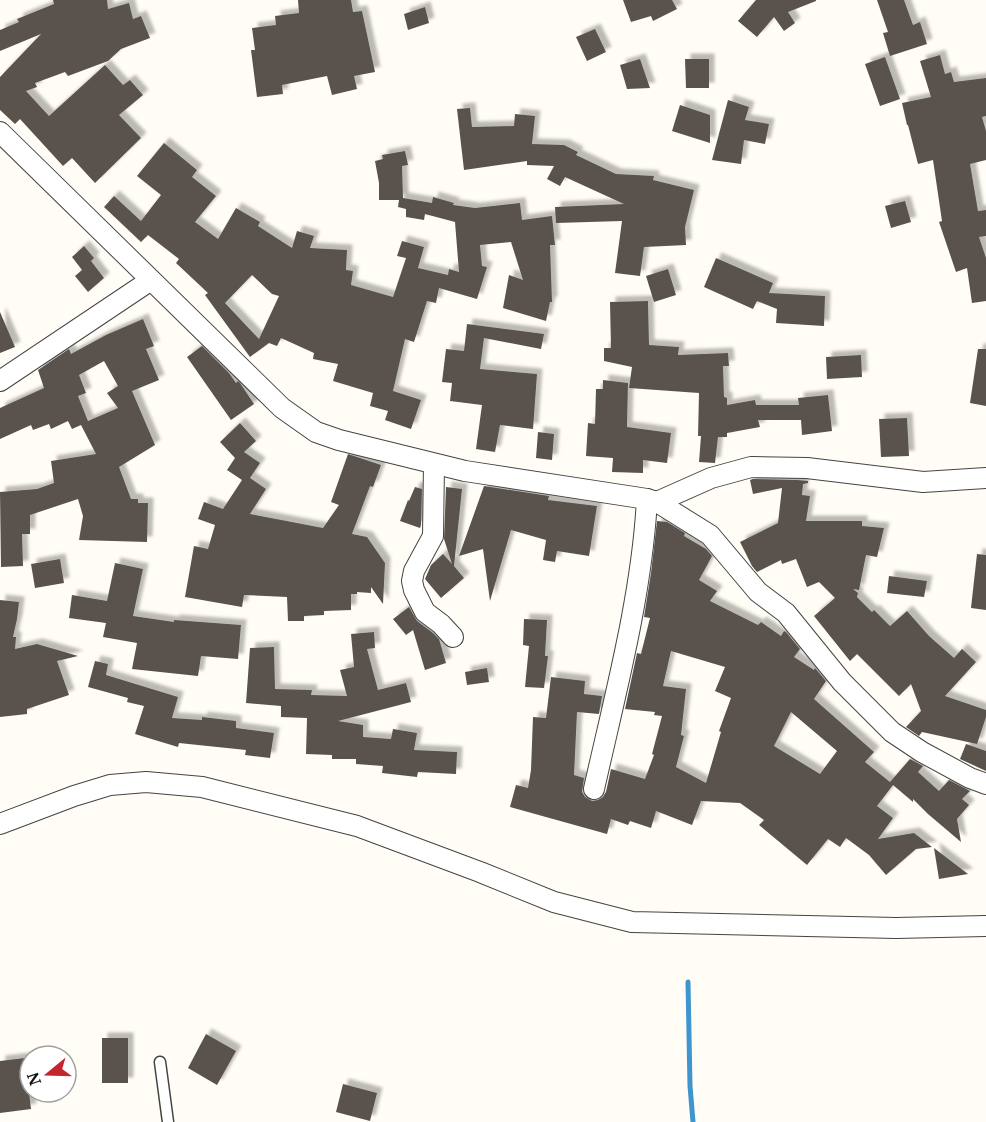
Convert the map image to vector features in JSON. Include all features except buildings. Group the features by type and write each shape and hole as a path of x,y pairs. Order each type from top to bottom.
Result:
{"street":[{"path":"0,132 282,408 316,432 339,440 465,471 652,500 710,535 758,592 786,613 842,682 892,732 922,752 986,784"},
{"path":"0,381 151,280"},
{"path":"434,464 433,536 414,571 412,581 425,612 453,637"},
{"path":"594,789 633,608 646,516 652,500 711,478 751,467 807,468 923,482 986,478"},
{"path":"0,824 74,796 111,785 146,782 202,786 357,826 554,902 632,922 896,928 986,926"}],"lane":[{"path":"160,1062 168,1122"}],"waterway":[{"path":"688,982 693,1122"}]}
